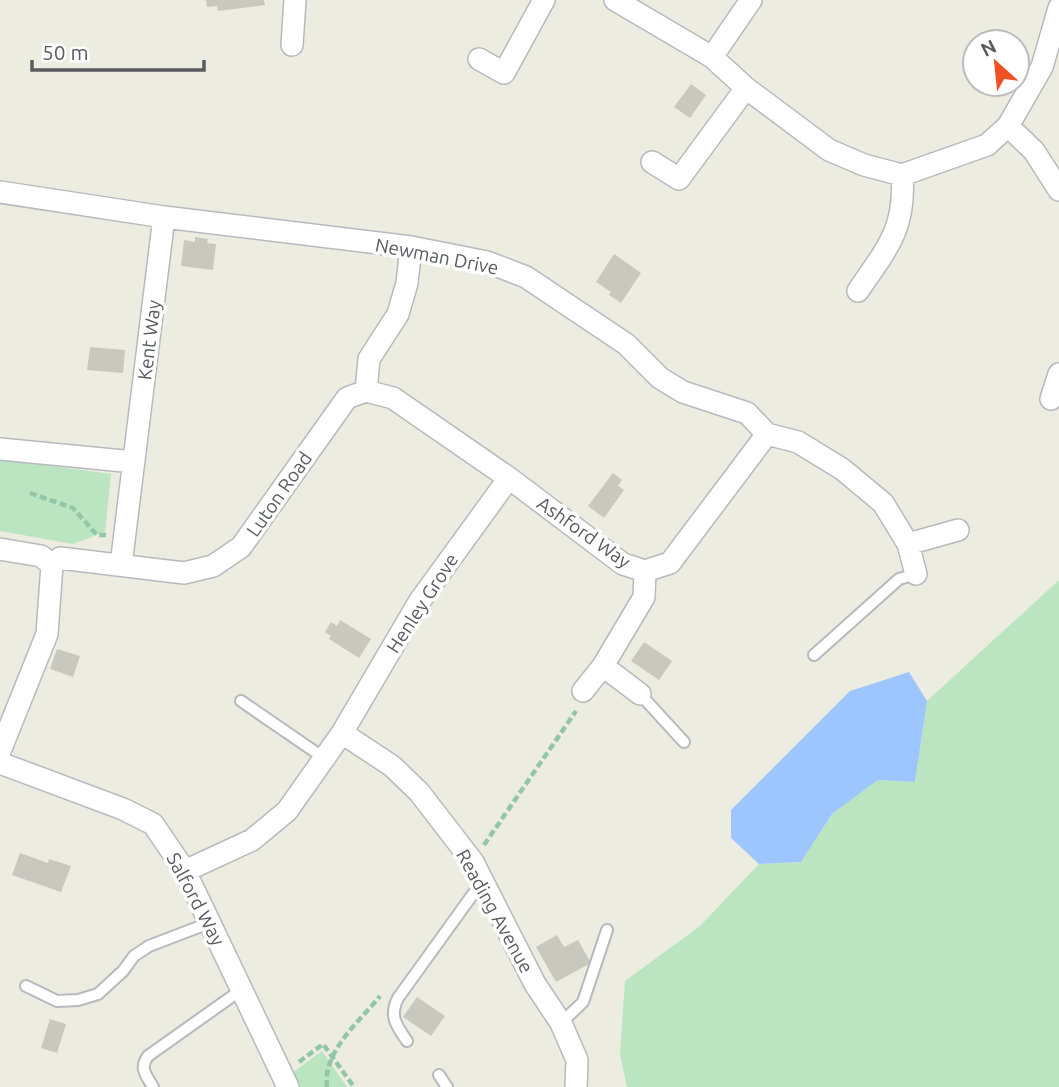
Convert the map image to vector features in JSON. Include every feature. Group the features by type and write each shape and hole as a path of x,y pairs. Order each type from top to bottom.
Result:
{"street":[{"path":"292,45 295,0"},
{"path":"479,60 504,73 544,0"},
{"path":"615,0 712,57 746,88 829,150 864,165 902,175 987,145 1008,126 1042,67 1059,8"},
{"path":"712,57 751,0"},
{"path":"652,162 678,179 746,88"},
{"path":"1008,126 1034,151 1059,190"},
{"path":"858,290 895,236 904,200 902,175"},
{"name":"Newman Drive","path":"0,192 164,217 411,247 487,262 526,277 626,344 660,378 683,393 747,412 767,434 798,442 842,469 883,503 908,544 916,574"},
{"name":"Kent Way","path":"121,565 164,217"},
{"path":"366,391 369,359 398,314 407,284 411,247"},
{"path":"1051,399 1059,374"},
{"name":"Ashford Way","path":"366,391 393,398 509,478 623,564 645,571 670,563 767,434"},
{"name":"Luton Road","path":"52,565 60,558 184,573 213,566 241,547 347,398 366,391"},
{"path":"0,449 134,462"},
{"name":"Henley Grove","path":"185,871 253,840 287,811 342,733 419,602 509,478"},
{"path":"908,544 958,530"},
{"path":"0,549 41,556 52,565 47,634 0,751"},
{"path":"583,691 603,666 644,597 645,571"},
{"path":"603,666 640,694"},
{"name":"Reading Avenue","path":"342,733 392,765 419,792 473,862 535,984 561,1023 577,1060 576,1087"},
{"name":"Salford Way","path":"0,763 123,809 153,824 185,871 285,1081"}],"lane":[{"path":"814,655 899,579 916,574"},
{"path":"640,694 684,742"},
{"path":"240,701 324,758"},
{"path":"407,1041 393,1020 398,998 473,894 485,886"},
{"path":"26,986 57,1001 78,1000 98,994 134,956 149,946 209,923"},
{"path":"561,1023 583,1002 607,930"},
{"path":"153,1087 143,1069 143,1063 148,1056 241,990"},
{"path":"439,1075 447,1087"}],"path":[{"path":"30,493 73,508 97,535 125,536"},
{"path":"473,862 583,700 583,691"},
{"path":"285,1081 323,1044 354,1087"},
{"path":"327,1087 332,1055"}],"green space":[{"path":"0,459 111,474 105,532 73,544 0,531"},
{"path":"1059,580 1059,1087 627,1087 620,1054 625,981 700,926 759,864 801,862 832,814 878,780 915,782 927,701"},
{"path":"322,1051 347,1087 273,1087"}],"water":[{"path":"909,672 927,701 915,782 878,780 832,814 801,862 759,864 731,838 731,810 850,691"}],"building":[{"path":"206,0 264,0 265,5 218,11 217,6 207,7"},
{"path":"691,84 706,95 690,118 674,107"},
{"path":"195,237 208,239 207,243 216,244 213,270 181,266 184,240 195,242"},
{"path":"614,254 641,273 621,303 596,282"},
{"path":"90,347 125,350 123,373 87,370"},
{"path":"613,473 622,480 618,486 624,490 604,518 588,506"},
{"path":"340,620 371,639 359,658 329,639 331,636 325,632 331,622 337,626"},
{"path":"644,642 672,661 659,680 631,661"},
{"path":"57,649 80,656 73,677 50,669"},
{"path":"20,853 48,863 49,859 71,866 61,892 12,875"},
{"path":"557,935 564,947 578,940 591,963 556,982 536,947"},
{"path":"417,997 445,1016 431,1036 403,1017"},
{"path":"50,1019 66,1024 57,1053 41,1048"}]}
